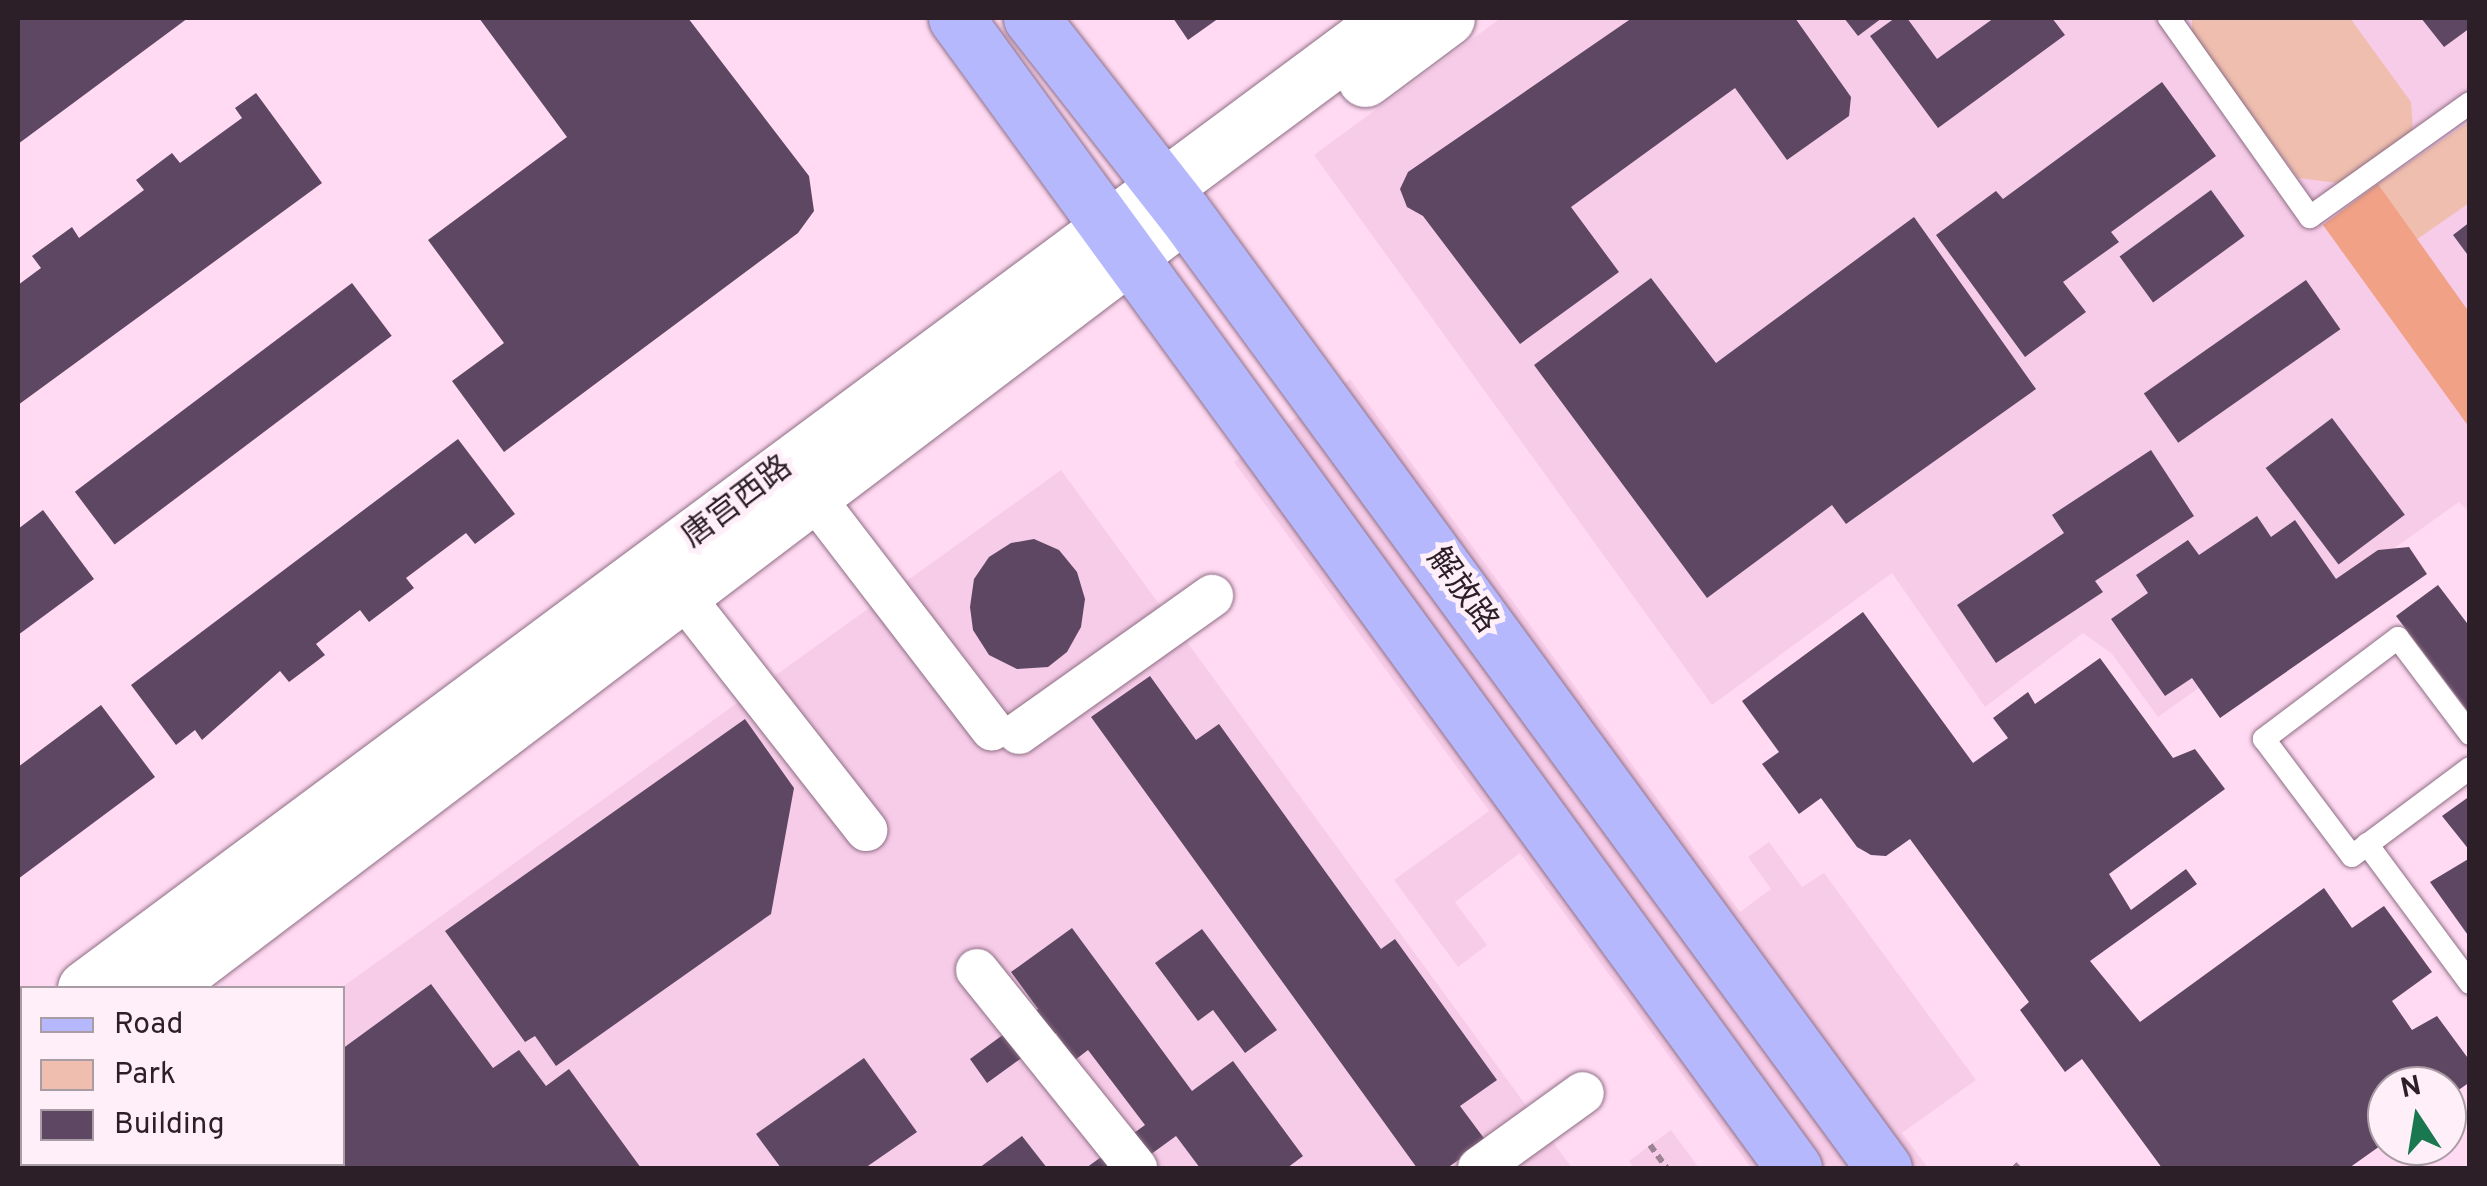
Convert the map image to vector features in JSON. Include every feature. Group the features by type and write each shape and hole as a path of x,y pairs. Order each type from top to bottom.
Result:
{"main road":[{"path":"956,18 1794,1168"},
{"name":"解放路","path":"1031,18 1174,199 1884,1168"},
{"name":"唐宫西路","path":"1174,199 1391,18"},
{"name":"唐宫西路","path":"164,986 670,581 1117,241 1447,18"},
{"name":"唐宫西路","path":"89,986 670,581"}],"street":[{"path":"802,482 1005,731 1212,596"},
{"path":"670,581 866,830"},
{"path":"978,970 1136,1168"},
{"path":"1479,1168 1583,1093"}],"lane":[{"path":"2170,18 2310,218 2470,103"},
{"path":"2470,734 2398,638 2264,738 2352,856 2470,768"},
{"path":"2367,844 2470,983"}],"path":[{"path":"1650,1145 1667,1168"}],"shaded area":[{"path":"1501,18 2469,18 2469,512 2459,502 2158,717 2112,654 2083,633 1985,707 1892,573 1712,705 1314,155"},
{"path":"2378,184 2469,312 2469,427 2323,225"},
{"path":"1350,379 1740,912 1771,889 1748,857 1769,842 1802,887 1824,873 1976,1080 1902,1133 1928,1168 1751,1168 1520,853 1455,902 1487,945 1458,967 1394,880 1489,811 1234,462"},
{"path":"1061,470 1572,1168 244,1168 345,1166 344,986"},
{"path":"1671,1130 1699,1168 1634,1168 1629,1161"}],"green space":[{"path":"2192,18 2350,18 2411,102 2413,131 2346,184 2298,178 2192,34"},
{"path":"2469,122 2469,203 2416,240 2378,184"}],"building":[{"path":"18,18 188,18 18,144"},
{"path":"479,18 688,18 809,176 814,211 798,233 504,452 452,381 504,343 428,240 567,137"},
{"path":"1173,18 1219,18 1188,40"},
{"path":"1632,18 1795,18 1851,97 1849,116 1787,160 1735,88 1571,207 1619,272 1520,344 1423,216 1407,207 1400,189 1408,172"},
{"path":"1844,18 1882,18 1858,36"},
{"path":"1895,18 1907,18 1937,59 1994,18 2052,18 2065,35 1938,128 1870,36"},
{"path":"2421,18 2470,18 2470,28 2444,47"},
{"path":"2162,82 2216,156 2111,232 2119,242 2063,282 2086,312 2025,357 1936,235 1996,191 2003,199"},
{"path":"256,93 322,183 18,405 18,285 41,268 32,256 72,227 79,238 144,190 136,180 172,153 180,163 242,118 235,108"},
{"path":"2211,190 2245,236 2153,303 2120,256"},
{"path":"1914,217 2036,389 1846,524 1832,505 1707,598 1534,365 1651,278 1716,363"},
{"path":"2470,222 2470,258 2453,235"},
{"path":"2306,280 2340,329 2178,443 2144,394"},
{"path":"352,283 392,336 115,545 75,492"},
{"path":"2332,418 2405,515 2339,565 2266,468"},
{"path":"458,439 515,514 475,544 466,533 406,578 414,588 369,622 360,610 316,644 325,655 289,682 280,671 202,740 195,730 176,745 131,685"},
{"path":"2151,450 2194,516 2095,581 2103,592 1996,663 1957,605 2064,533 2052,515"},
{"path":"43,510 94,579 18,635 18,529"},
{"path":"2257,516 2271,537 2295,520 2336,579 2378,550 2409,547 2427,574 2220,718 2192,678 2165,696 2111,619 2148,593 2136,575 2188,540 2199,555"},
{"path":"1034,539 1059,550 1077,572 1085,599 1081,627 1067,652 1048,667 1017,669 989,655 973,630 970,607 974,579 989,557 1011,543"},
{"path":"2438,585 2470,627 2470,714 2396,616"},
{"path":"1863,612 1973,763 2008,738 1993,718 2028,692 2035,704 2100,658 2173,758 2195,749 2225,789 2109,874 2131,910 2186,869 2197,884 2090,961 2140,1022 2324,888 2352,928 2384,906 2432,972 2392,1001 2412,1030 2437,1016 2470,1061 2470,1082 2467,1084 2467,1066 2367,1066 2367,1155 2349,1168 2162,1168 2082,1059 2065,1072 2020,1010 2029,1002 1910,839 1886,856 1871,855 1857,847 1821,798 1799,814 1762,764 1779,752 1742,701"},
{"path":"1150,676 1196,740 1219,724 1381,949 1395,939 1497,1080 1460,1106 1486,1141 1447,1168 1417,1168 1091,717"},
{"path":"101,705 155,777 18,879 18,767"},
{"path":"745,719 794,788 771,914 556,1066 535,1036 525,1042 445,931"},
{"path":"2470,796 2470,851 2442,816"},
{"path":"2470,858 2470,938 2430,882"},
{"path":"1072,928 1192,1091 1233,1061 1303,1156 1287,1168 1200,1168 1176,1136 1132,1168 1086,1168 1145,1125 1088,1050 1075,1060 1056,1033 987,1083 970,1059 1038,1009 1011,972"},
{"path":"1202,929 1277,1030 1245,1053 1213,1010 1198,1021 1155,963"},
{"path":"431,984 493,1068 519,1050 546,1086 569,1069 641,1168 276,1168 345,1166 345,1047"},
{"path":"864,1058 917,1132 865,1168 781,1168 756,1134"},
{"path":"1022,1136 1047,1168 979,1168"},
{"path":"108,1166 110,1168 61,1168"}]}
